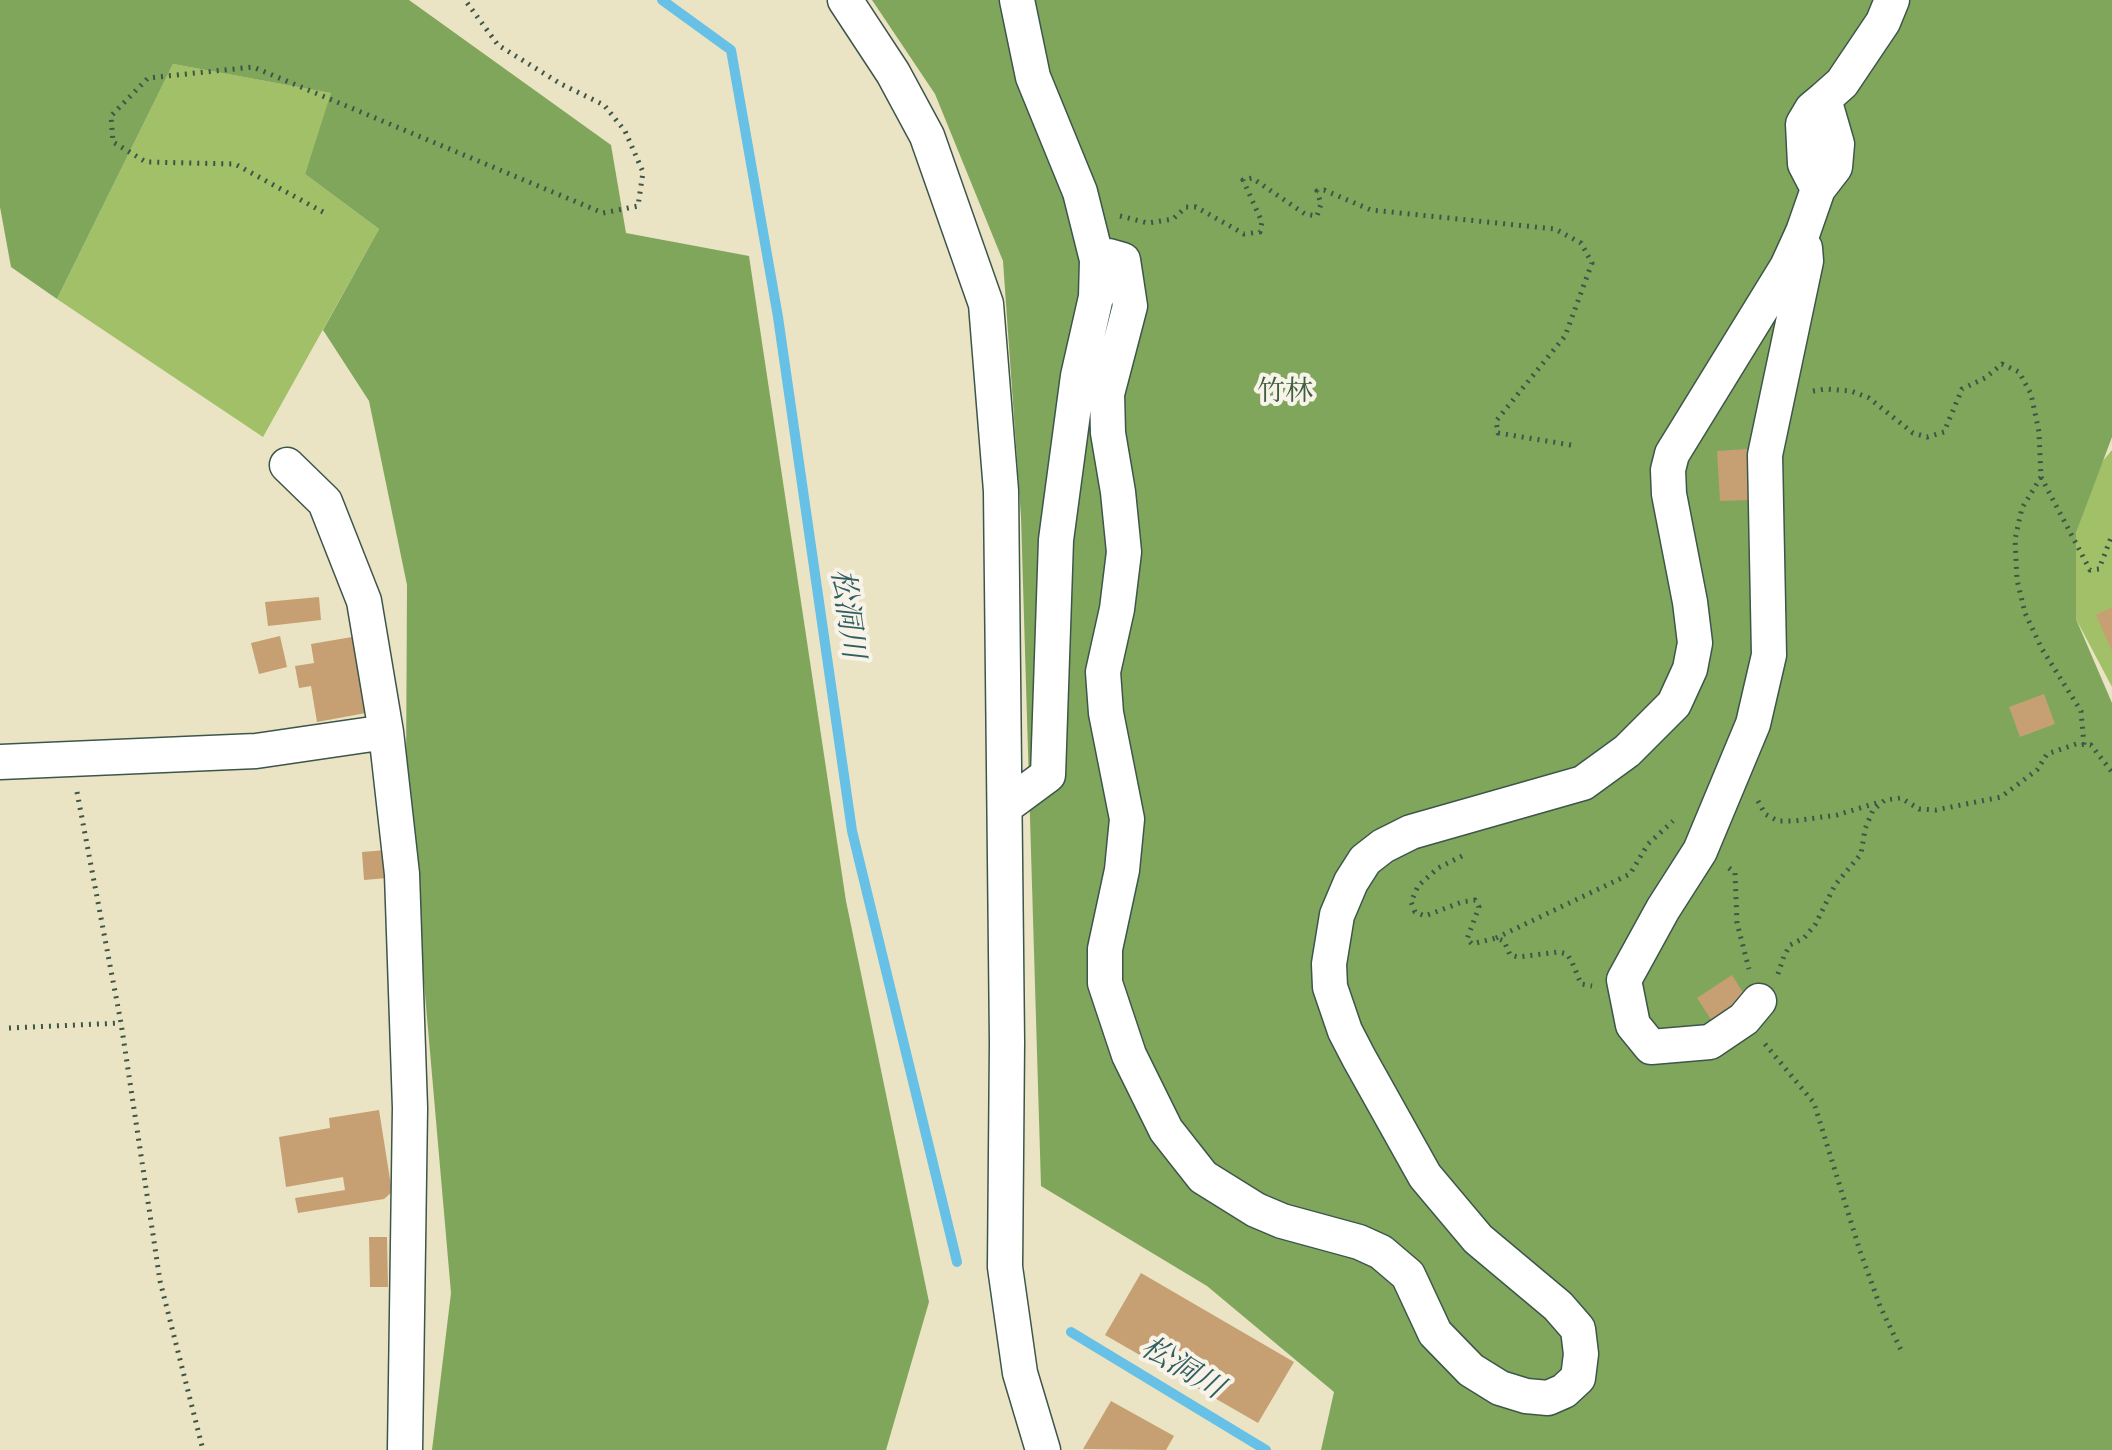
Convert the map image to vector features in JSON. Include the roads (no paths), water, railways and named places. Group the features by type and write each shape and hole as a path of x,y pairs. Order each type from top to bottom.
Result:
{"street":[{"path":"845,0 893,73 927,136 986,304 1001,491 1006,806 1005,1267 1020,1373 1043,1450"},
{"path":"1006,806 1048,775 1056,540 1078,376 1096,297 1097,260 1068,156 1033,77 1017,0"},
{"path":"1097,260 1109,256 1123,260 1130,306 1107,394 1108,433 1124,552 1117,609 1103,672 1106,713 1127,819 1122,870 1105,949 1105,983 1129,1055 1166,1130 1203,1177 1256,1210 1282,1221 1359,1242 1381,1252 1408,1275 1435,1333 1471,1370 1500,1388 1526,1396 1548,1398 1564,1391 1578,1378 1581,1354 1578,1329 1558,1306 1478,1239 1425,1176 1345,1031 1330,987 1329,964 1337,915 1351,882 1365,860 1383,846 1411,832 1583,783 1627,751 1674,704 1690,669 1695,643 1669,494 1668,470 1672,454 1787,267 1818,189 1835,167 1837,144 1824,99 1842,83 1883,22 1892,0"},
{"path":"1751,1010 1710,1042 1651,1047 1633,1025 1624,980 1663,909 1700,851 1753,724 1769,655 1765,455 1806,261 1803,232"},
{"path":"287,465 325,502 364,601 386,732 402,874 410,1108 405,1450"},
{"path":"0,762 256,751 386,732"}],"waterway":[{"name":"松洞川","path":"662,0 731,50 778,317 852,831 957,1262"},
{"name":"松洞川","path":"1071,1332 1266,1450"}],"park label":[{"name":"竹林","path":"1285,394"}]}
